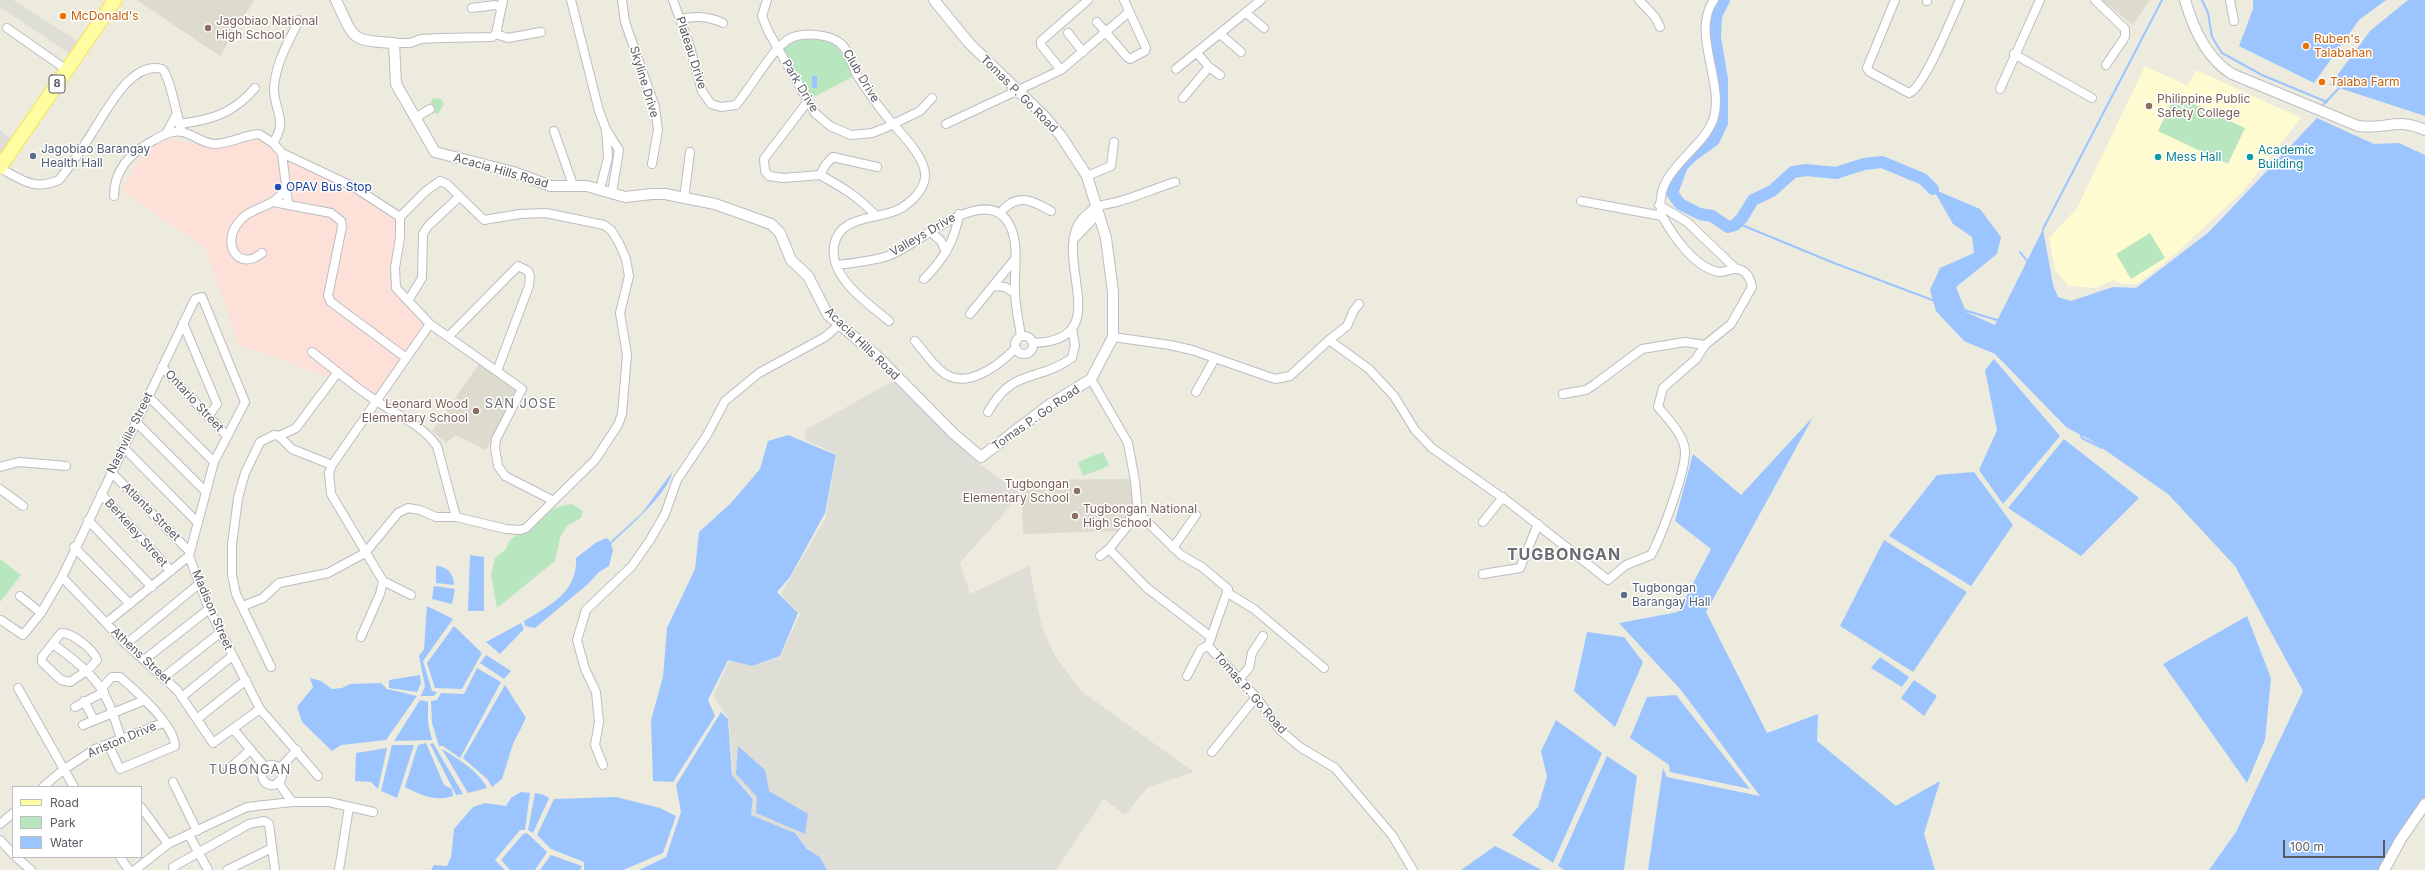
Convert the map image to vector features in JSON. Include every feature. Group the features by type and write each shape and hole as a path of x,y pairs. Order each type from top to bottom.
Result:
{"main road":[{"name":"8","path":"0,168 114,0"}],"street":[{"path":"336,0 351,32 358,39 371,42 410,43 421,39 492,37 496,34 502,4 472,8"},
{"path":"572,0 590,79 606,129 608,158 600,189"},
{"name":"Skyline Drive","path":"622,0 625,22 655,107 658,130 652,164"},
{"name":"Plateau Drive","path":"673,0 689,44 702,91 711,104 721,107 736,104 778,47"},
{"name":"Park Drive","path":"767,0 762,16 808,101 821,120 851,135 872,133 920,111 932,98"},
{"name":"Tomas P. Go Road","path":"934,0 969,44 1017,90 1061,136 1087,176 1096,213 1106,238 1113,292 1113,337 1091,379 1049,405 981,457"},
{"path":"1061,70 1041,45 1041,41 1088,0"},
{"path":"1096,22 1129,58 1145,52 1146,48 1124,0"},
{"path":"1176,69 1261,0"},
{"path":"1639,0 1655,17 1660,27"},
{"path":"1714,0 1709,7 1705,23 1716,107 1712,121 1664,186 1660,205 1662,216 1673,236 1706,267 1720,272 1735,268"},
{"path":"1895,0 1869,59 1867,68 1870,72 1909,93 1918,87 1960,0"},
{"path":"2000,89 2014,54 2040,0"},
{"path":"2095,0 2125,29 2125,37 2106,65"},
{"path":"2185,0 2204,47 2224,69 2232,74 2358,126 2379,126 2397,122 2415,125 2425,130"},
{"path":"2230,0 2234,21"},
{"path":"946,124 1061,70 1129,12"},
{"path":"1246,13 1264,28"},
{"path":"680,19 695,16 714,18 723,23"},
{"path":"273,144 278,136 282,123 274,88 279,60 299,20"},
{"path":"7,28 67,70"},
{"path":"496,34 508,38 541,32"},
{"path":"1068,33 1083,52"},
{"path":"1220,34 1240,52"},
{"name":"Club Drive","path":"778,47 791,37 814,35 831,38 842,44 857,75 918,156 926,175 923,187 913,199 893,212 846,225 838,235 834,247 837,265"},
{"name":"Acacia Hills Road","path":"394,43 396,84 432,148 440,154 513,172 551,186 573,185 600,189 625,197 652,194 715,204 771,224 780,233 791,260 808,276 828,315 877,356 944,424 981,457"},
{"path":"1197,53 1208,67 1220,75"},
{"path":"2014,54 2092,98"},
{"path":"1183,98 1208,67"},
{"path":"0,168 26,183 40,186 59,180 116,94 144,70 157,68 166,72 176,115 181,128 205,143 228,143 259,134 273,144 282,153 354,187 400,217"},
{"path":"114,196 115,181 132,154 167,132 223,114 242,103 255,88"},
{"path":"808,101 772,145 764,159 763,164 768,176 783,178 820,175 856,196 875,216"},
{"path":"415,118 430,109"},
{"path":"167,132 176,115"},
{"path":"606,129 617,144 618,157 612,192"},
{"path":"554,131 573,185"},
{"path":"1087,176 1111,166 1114,142"},
{"path":"684,199 690,152"},
{"path":"282,153 285,191 288,203"},
{"path":"820,175 826,164 833,156 877,167"},
{"path":"608,158 618,157"},
{"path":"243,606 263,598 279,583 328,573 365,553 398,513 408,508 420,510 436,518 456,517 506,529 520,530 526,528 552,500 569,487 595,460 618,425 622,414 627,355 620,320 629,276 626,259 611,230 604,225 546,213 520,214 484,220 447,184 440,181 426,191 400,217 400,238 395,268 396,288 430,324 522,390 496,438 495,448 498,466 506,476 552,500"},
{"path":"988,412 1005,387 1025,377 1048,372 1072,358 1076,345 1072,329 1078,302 1073,246 1075,238 1089,225 1096,213 1119,202 1175,182"},
{"path":"262,253 255,259 242,259 236,255 231,246 230,236 239,222 252,210 273,202 285,191"},
{"path":"408,301 422,278 423,234 428,226 459,197"},
{"path":"1021,336 1014,293 1015,246 1011,227 1000,213 1008,203 1019,199 1032,200 1051,211"},
{"path":"1581,201 1662,216"},
{"path":"273,202 288,203 331,213 341,221 342,227 328,296 331,302 406,357"},
{"path":"1329,340 1369,368 1394,396 1415,430 1432,448 1503,497 1608,580 1626,565 1651,555 1671,508 1685,450 1676,430 1658,407 1663,388 1696,358 1705,346 1730,324 1751,290 1751,281 1746,273 1735,268 1687,222 1660,205"},
{"name":"Valleys Drive","path":"837,265 862,262 889,256 959,214 983,208 1000,213"},
{"path":"924,279 940,263 946,252 956,233 959,214"},
{"path":"931,232 941,241 946,252"},
{"path":"970,314 994,286 1014,259"},
{"path":"837,265 851,290 889,321"},
{"path":"448,338 518,266 523,268 530,276 529,286 497,371"},
{"path":"994,286 1005,287 1014,293"},
{"name":"Nashville Street","path":"1,620 23,635 41,613 62,577 74,547 195,299 200,297 204,299 245,402 226,435"},
{"path":"1113,337 1170,345 1215,358 1275,379 1285,378 1290,376 1346,326 1354,310 1359,304"},
{"path":"183,323 217,403 216,407 208,417"},
{"path":"411,595 383,581 331,494 329,473 332,465 375,400 430,324"},
{"path":"603,765 595,745 599,722 596,692 585,669 577,640 586,610 632,566 650,540 665,514 677,480 707,435 725,401 759,373 825,337 840,324"},
{"path":"1033,344 1055,342 1072,329"},
{"path":"1021,336 1030,338 1033,344 1032,350 1026,354 1019,352 1016,348 1016,341 1021,336"},
{"path":"915,341 939,370 954,379 968,379 983,373 1016,348"},
{"path":"1563,394 1586,390 1642,349 1684,342 1705,346"},
{"path":"312,352 375,400 413,423 430,436 436,446 456,517"},
{"path":"1196,392 1215,358"},
{"name":"Ontario Street","path":"162,366 226,435"},
{"path":"271,667 236,594 232,575 232,545 238,498 245,473 255,449 266,438 274,435 279,436 296,428 338,372"},
{"name":"Tomas P. Go Road","path":"1091,379 1128,443 1135,481 1138,513"},
{"path":"148,396 214,462"},
{"path":"136,422 204,491"},
{"path":"106,623 152,587 190,554 204,491 214,462 226,435"},
{"path":"279,436 292,449 332,465"},
{"path":"123,447 198,523"},
{"path":"0,467 19,462 66,466"},
{"name":"Atlanta Street","path":"111,472 190,554"},
{"path":"0,489 23,506"},
{"name":"Berkeley Street","path":"101,494 171,571"},
{"path":"1483,522 1503,497"},
{"path":"1100,556 1109,549 1138,513 1152,525 1173,548 1224,584 1228,593 1254,609 1324,668"},
{"path":"1173,548 1196,515"},
{"path":"88,520 152,587"},
{"path":"1483,574 1520,568 1538,524"},
{"path":"74,547 130,604"},
{"path":"1109,549 1147,588 1211,637"},
{"name":"Madison Street","path":"190,554 199,584 209,609 260,709 318,776"},
{"name":"Athens Street","path":"62,577 126,644 164,677 183,696 212,742 214,743 234,730"},
{"path":"361,637 380,594 383,581"},
{"path":"126,644 199,584"},
{"name":"Tomas P. Go Road","path":"1228,593 1208,646 1240,678 1280,730 1300,747 1335,768 1392,835 1414,870"},
{"path":"20,596 41,613"},
{"path":"144,660 209,609"},
{"path":"164,677 221,632"},
{"path":"61,633 69,634 95,654 96,663 88,670 70,682 61,680 42,662 42,657 61,633"},
{"path":"1240,678 1249,668 1252,653 1263,636"},
{"path":"52,644 88,670 103,690 113,712 121,739"},
{"path":"1188,676 1201,649 1208,646"},
{"path":"183,696 232,656"},
{"path":"75,707 103,690 112,677 120,677 145,700 163,723 175,742 173,749 124,769 116,766 108,744"},
{"path":"197,719 246,680"},
{"path":"18,688 73,786"},
{"path":"1212,752 1256,697"},
{"path":"83,725 145,700"},
{"path":"84,701 94,720"},
{"path":"260,709 234,730 266,767"},
{"name":"Ariston Drive","path":"44,786 63,770 95,749 163,723"},
{"path":"228,770 250,750"},
{"path":"280,768 297,750"},
{"path":"278,782 268,784 264,781 262,771 270,765 280,768"},
{"path":"278,782 282,773 280,768"},
{"path":"173,782 193,833 198,851 208,870"},
{"path":"278,782 292,802"},
{"path":"135,870 168,844 247,807 292,802 328,802 373,812"},
{"path":"2384,870 2401,839 2425,804"},
{"path":"339,870 348,807"},
{"path":"142,808 168,844"},
{"path":"0,824 12,813"},
{"path":"173,867 198,851 249,824 264,821 269,824 275,870"},
{"path":"0,840 12,853"},
{"path":"227,870 272,848"},
{"path":"17,858 31,870"},
{"path":"121,858 129,870"}],"shaded area":[{"path":"0,0 13,0 78,41 70,54 0,7"},
{"name":"Jagobiao National High School","path":"137,0 254,0 220,56"},
{"path":"2102,0 2150,0 2133,25"},
{"path":"2145,66 2188,86 2196,70 2301,118 2244,190 2174,255 2137,284 2122,284 2114,280 2095,288 2069,286 2055,270 2049,238 2077,208"},
{"path":"0,130 12,140 0,158"},
{"path":"165,138 209,146 229,147 252,139 267,142 289,158 393,213 400,235 393,289 422,320 418,337 375,394 239,345 205,248 120,190 149,147"},
{"name":"Leonard Wood Elementary School","path":"479,364 516,391 486,450 456,435 446,443 432,431"},
{"path":"897,379 901,387 973,459 1021,494 960,563 970,594 1029,566 1042,627 1055,656 1081,691 1194,772 1148,787 1125,815 1104,799 1056,870 827,870 820,857 807,848 795,833 751,815 754,798 733,776 729,719 713,696 729,661 752,666 780,657 800,614 781,594 825,519 837,454 805,440 805,430"},
{"path":"1132,479 1133,505 1124,525 1117,531 1023,534 1021,480"}],"green space":[{"path":"804,39 825,41 836,47 841,52 854,76 810,99 782,49 787,44"},
{"path":"2175,95 2245,128 2228,164 2158,131"},
{"path":"433,98 441,99 444,104 438,114 432,112 429,105"},
{"path":"2150,233 2165,258 2131,279 2116,254"},
{"path":"1103,452 1109,466 1083,476 1078,462"},
{"path":"572,504 583,511 581,518 567,526 560,538 555,561 497,608 491,575 495,558 506,549 513,538 531,528 540,516 556,508"},
{"path":"0,559 21,575 0,602"}],"water":[{"path":"2253,0 2386,0 2359,20 2314,83 2239,46 2253,9"},
{"path":"2408,0 2425,0 2425,116 2330,85 2370,31"},
{"path":"812,76 817,76 817,88 812,88"},
{"path":"2317,118 2374,144 2399,143 2425,155 2425,798 2378,870 2209,870 2236,832 2303,691 2235,566 2168,494 2092,441 2066,427 1995,354 1964,341 1936,311 1930,290 1940,268 1974,253 1972,237 1953,224 1933,189 1980,209 2001,237 1997,254 1956,287 1966,312 1995,325 2043,229 2053,285 2058,297 2071,301 2113,287 2136,288 2209,232"},
{"path":"1994,359 2060,436 2003,504 1979,470 1997,430 1985,370"},
{"path":"1813,417 1706,612 1767,733 1818,714 1817,741 1896,806 1940,781 1924,834 1935,870 1648,870 1663,768 1667,777 1760,796 1681,690 1619,623 1678,612 1711,549 1675,521 1693,454 1741,495"},
{"path":"788,435 836,455 825,513 790,577 777,592 798,613 780,656 752,666 728,660 708,700 715,716 673,782 653,781 651,720 663,677 667,628 695,569 699,532 731,503 760,469 768,441"},
{"path":"2064,439 2139,498 2081,556 2008,508"},
{"path":"672,472 669,481 655,500 636,520 611,544 613,550 609,566 599,572 588,584 535,628 525,626 524,621 543,610 560,597 567,589 575,570 576,558 597,542 607,538 610,542 642,513"},
{"path":"1974,472 2013,525 1971,586 1889,536 1937,475"},
{"path":"1884,540 1967,592 1913,672 1840,626"},
{"path":"470,555 484,557 484,611 468,611"},
{"path":"436,566 443,567 449,571 453,577 454,585 436,583"},
{"path":"434,586 455,589 452,604 432,599"},
{"path":"427,606 453,619 423,661 432,691 437,692 434,696 421,696 425,686 419,656 424,649"},
{"path":"2247,616 2271,678 2265,740 2247,783 2163,664"},
{"path":"521,623 524,629 500,654 486,642"},
{"path":"454,626 482,653 462,689 435,688 427,663"},
{"path":"1587,632 1624,637 1643,662 1615,727 1574,691"},
{"path":"486,655 511,671 504,679 480,663"},
{"path":"1880,657 1909,677 1902,687 1871,668"},
{"path":"477,668 501,682 460,758 443,746 439,746 432,723 431,701 437,700 441,693 464,694"},
{"path":"420,675 421,683 417,692 389,688 389,680"},
{"path":"310,678 321,681 332,689 342,688 350,684 381,683 387,689 417,696 386,740 341,745 332,751 302,722 297,707 313,687"},
{"path":"1914,680 1937,696 1924,716 1901,698"},
{"path":"505,685 526,718 513,744 502,779 492,787 487,779 463,758"},
{"path":"1676,695 1750,789 1670,772 1669,765 1630,738 1647,697"},
{"path":"420,700 428,702 428,723 432,740 394,741"},
{"path":"721,712 728,719 732,775 753,799 751,815 795,833 807,849 820,857 827,870 639,870 666,857 681,812 676,785"},
{"path":"1556,720 1602,753 1553,863 1512,835 1538,807 1547,777 1541,751"},
{"path":"426,743 444,785 452,789 453,796 446,798 428,797 405,787 418,745"},
{"path":"433,743 463,794 456,795 430,744"},
{"path":"392,745 414,745 397,798 381,791"},
{"path":"738,746 765,770 769,791 808,814 805,834 756,813 757,797 736,774"},
{"path":"387,748 378,789 371,782 355,781 356,753"},
{"path":"442,749 461,761 479,776 487,788 468,793"},
{"path":"1607,756 1637,776 1624,870 1564,870 1558,866"},
{"path":"521,792 530,793 525,830 520,830 495,860 505,870 431,870 434,865 447,866 451,857 454,829 473,807 485,803 506,806 511,798"},
{"path":"535,793 549,798 533,833 528,830"},
{"path":"616,797 660,808 676,816 663,853 623,870 584,870 584,862 551,849 537,835 554,799"},
{"path":"527,833 547,852 535,870 510,870 501,860 523,834"},
{"path":"1495,846 1542,870 1461,870"},
{"path":"551,855 582,866 580,870 540,870"}],"waterway":[{"path":"1724,0 1716,16 1715,38 1722,79 1722,123 1714,140 1693,155 1682,166 1672,193 1680,204 1700,214 1712,216 1728,227 1735,225 1742,218 1753,200 1772,191 1793,172 1807,170 1836,173 1864,164 1882,162 1923,179 1933,189"},
{"path":"2043,229 2162,0"},
{"path":"2202,0 2208,13 2212,37 2222,53 2262,75 2327,102"},
{"path":"2322,106 2340,87"},
{"path":"1737,223 1834,263 1935,301"},
{"path":"2020,252 2028,262"},
{"path":"1964,310 2000,321"},
{"path":"2080,433 2082,438 2102,448"}],"place":[{"name":"McDonald's","path":"63,16"},
{"name":"Jagobiao National High School","path":"208,28"},
{"name":"Ruben's Talabahan","path":"2306,46"},
{"name":"Talaba Farm","path":"2322,82"},
{"name":"Philippine Public Safety College","path":"2149,106"},
{"name":"Jagobiao Barangay Health Hall","path":"33,156"},
{"name":"Mess Hall","path":"2158,157"},
{"name":"Academic Building","path":"2250,157"},
{"name":"OPAV Bus Stop","path":"278,187"},
{"name":"Leonard Wood Elementary School","path":"476,411"},
{"name":"Tugbongan Elementary School","path":"1077,491"},
{"name":"Tugbongan National High School","path":"1075,516"},
{"name":"Tugbongan Barangay Hall","path":"1624,595"}],"district":[{"name":"SAN JOSE","path":"521,404"},
{"name":"TUGBONGAN","path":"1564,555"},
{"name":"TUBONGAN","path":"250,770"}]}
